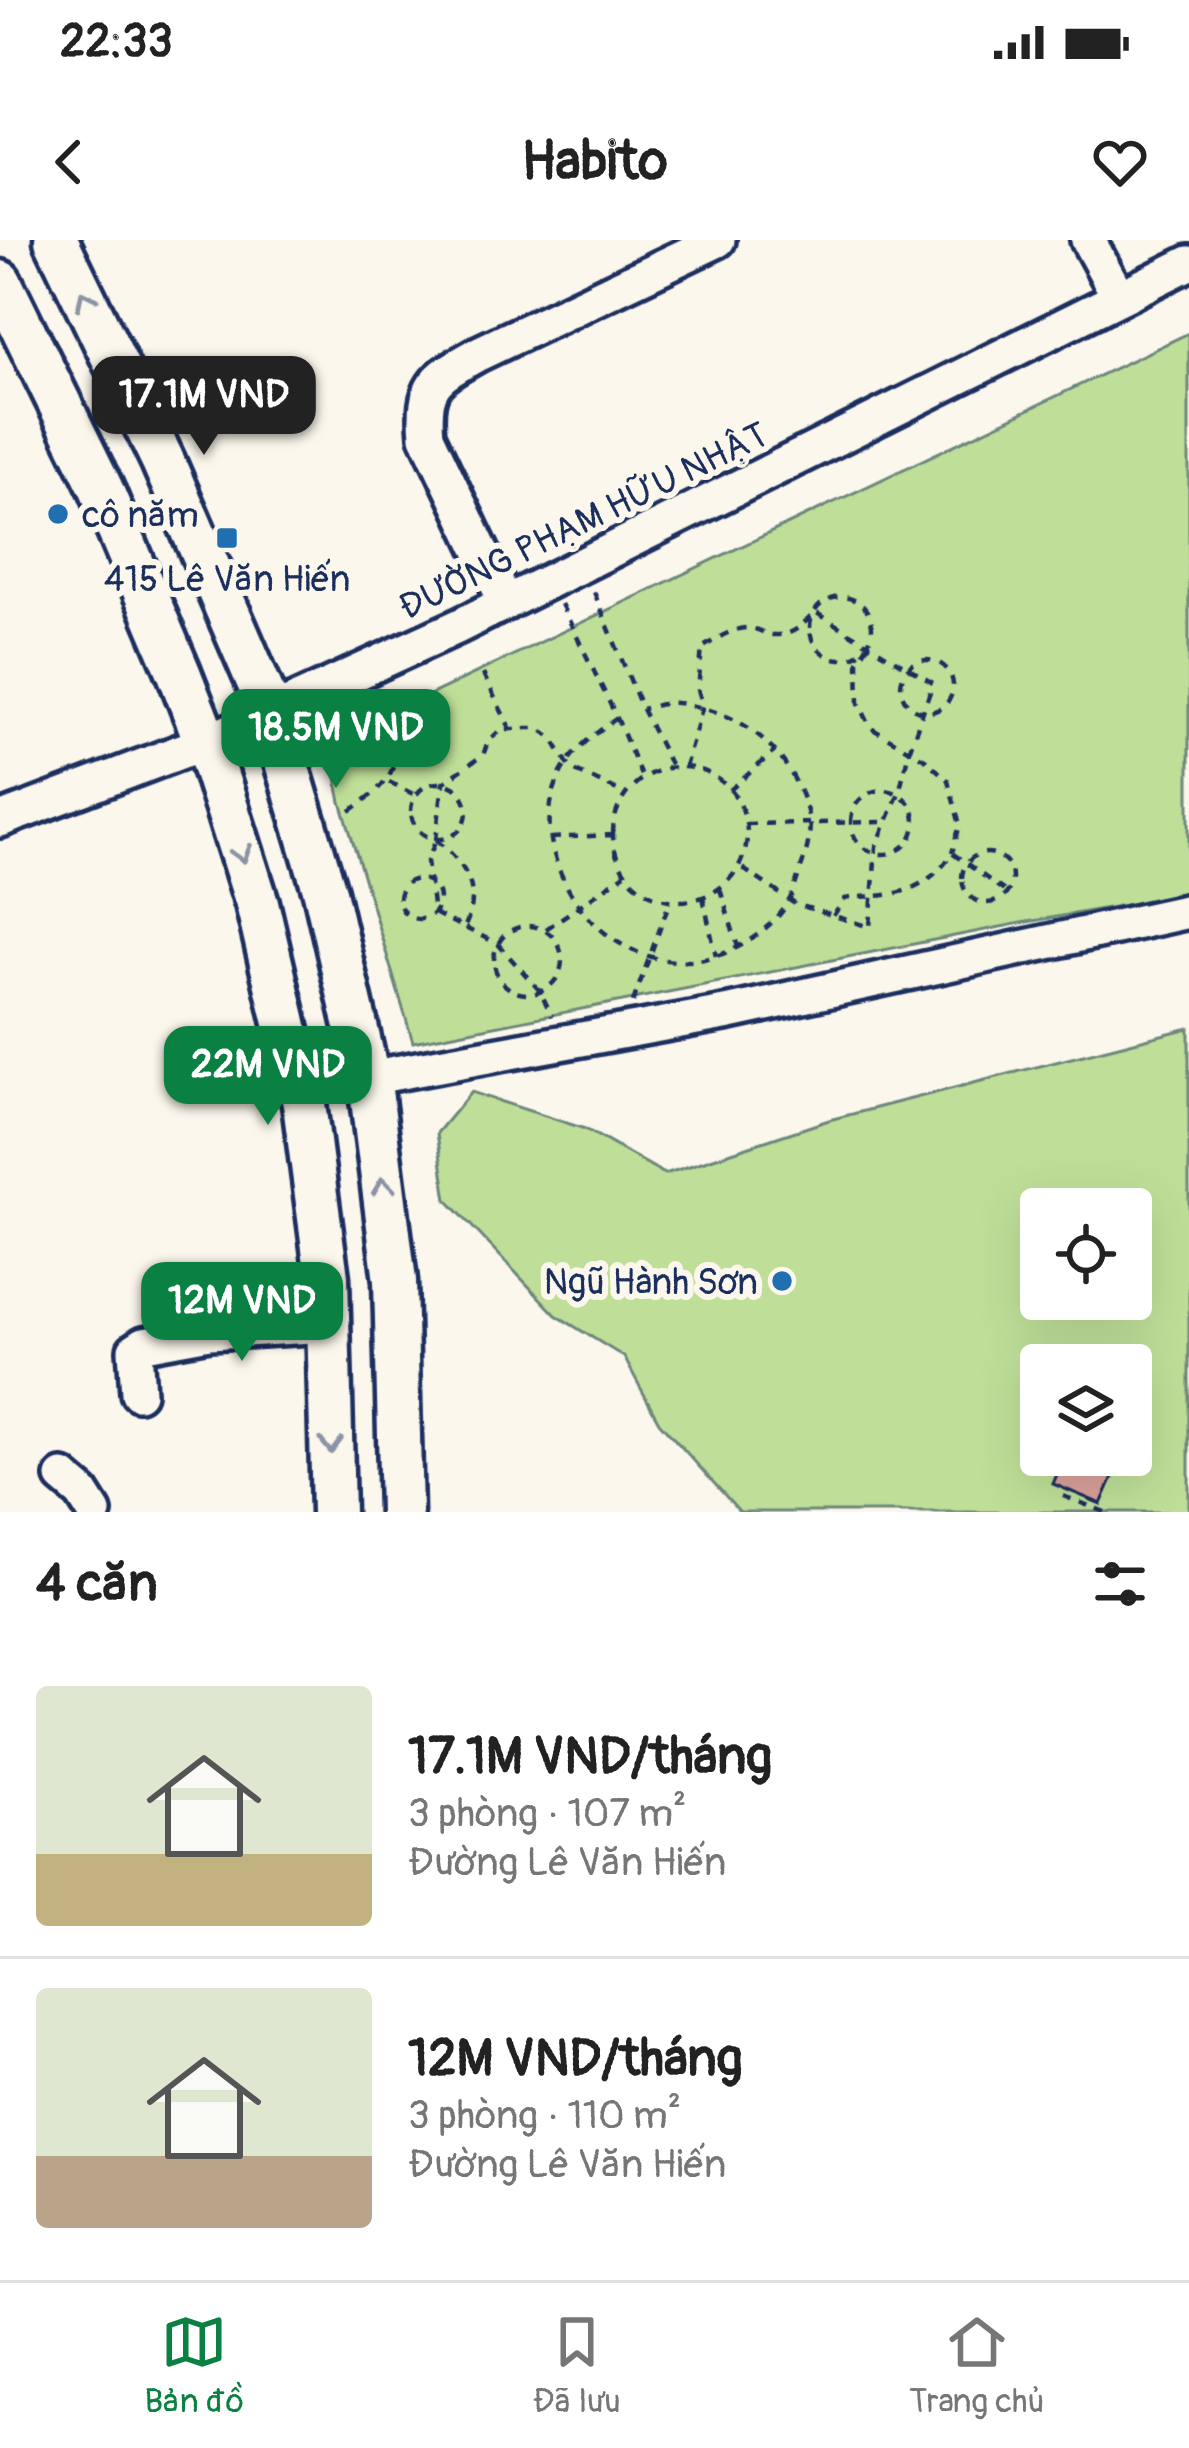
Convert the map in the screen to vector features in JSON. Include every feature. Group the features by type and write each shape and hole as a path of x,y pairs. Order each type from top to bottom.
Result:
{"main road":[{"path":"56,240 162,459 272,712 325,892 368,1078 395,1281 401,1512"},
{"path":"0,282 101,488 206,742 257,903 304,1104 327,1278 333,1512"}],"street":[{"path":"506,603 427,436 428,390 441,375 478,354 718,240"},
{"path":"1088,240 1119,297"},
{"name":"ĐƯỜNG PHẠM HỮU NHẬT","path":"0,820 206,742 551,582 1189,262"},
{"path":"368,1078 730,1012 1189,910"},
{"path":"138,1393 135,1350 144,1345 209,1332 328,1325"},
{"path":"63,1477 82,1493 94,1512"}],"path":[{"path":"584,566 642,710 672,768"},
{"path":"551,582 642,778"},
{"path":"685,767 703,708 698,690 702,649 742,628 772,635 797,631 829,600 838,597 857,602 870,616 872,626 858,661 859,703 871,728 925,759 948,780 960,825 944,867 918,886 886,896 844,898 833,916"},
{"path":"814,612 810,633 820,652 830,658 851,658 868,644"},
{"path":"739,866 790,901 870,927 875,854 933,683 814,612"},
{"path":"923,661 940,664 953,687 947,703 923,712 909,705 901,691 908,668 923,661"},
{"path":"483,674 510,728"},
{"path":"617,718 588,738 556,783 549,817 558,865 586,917 637,954 678,962 716,956 776,920 790,901 810,823 791,769 745,725 725,714 672,703 642,710"},
{"path":"350,811 388,782 398,739 389,716"},
{"path":"464,928 472,914 470,877 457,858 419,831 410,814 415,795 427,785 442,783 471,766 500,730 537,728 551,736 571,769 626,794"},
{"path":"730,790 775,752"},
{"path":"685,767 717,778 741,806 746,824 746,846 739,866 720,888 687,901 652,896 637,887 615,855 612,835 615,813 626,794 642,778 672,768 685,767"},
{"path":"388,782 415,795"},
{"path":"428,881 408,882 400,893 400,906 415,919 438,908 439,895 428,881 427,861 436,840 442,783"},
{"path":"436,840 455,835 467,819 460,791 442,783"},
{"path":"877,790 899,793 913,808 915,829 905,847 875,854 857,842 850,823 857,801 877,790"},
{"path":"746,824 884,822"},
{"path":"551,838 612,835"},
{"path":"987,852 1002,857 1012,878 1007,893 993,902 975,900 961,879 966,863 987,852"},
{"path":"952,853 1007,893"},
{"path":"543,930 625,874"},
{"path":"720,888 738,946"},
{"path":"703,897 716,956"},
{"path":"623,1031 670,901"},
{"path":"434,913 498,944 540,992"},
{"path":"523,926 543,930 561,956 557,977 540,992 506,987 494,967 498,944 504,935 523,926"},
{"path":"1063,1496 1105,1512"}],"green space":[{"path":"1189,333 1189,894 413,1042 341,802 329,743"},
{"name":"Ngũ Hành Sơn","path":"1189,1028 1189,1512 740,1512 659,1422 624,1357 556,1315 447,1200 437,1133 471,1092 585,1129 665,1174 829,1120"}],"building":[{"path":"1056,1476 1113,1476 1101,1504 1053,1484"}],"place":[{"name":"cô năm","path":"58,514"},
{"name":"415 Lê Văn Hiến","path":"227,538"},
{"name":"Ngũ Hành Sơn","path":"782,1281"}]}
